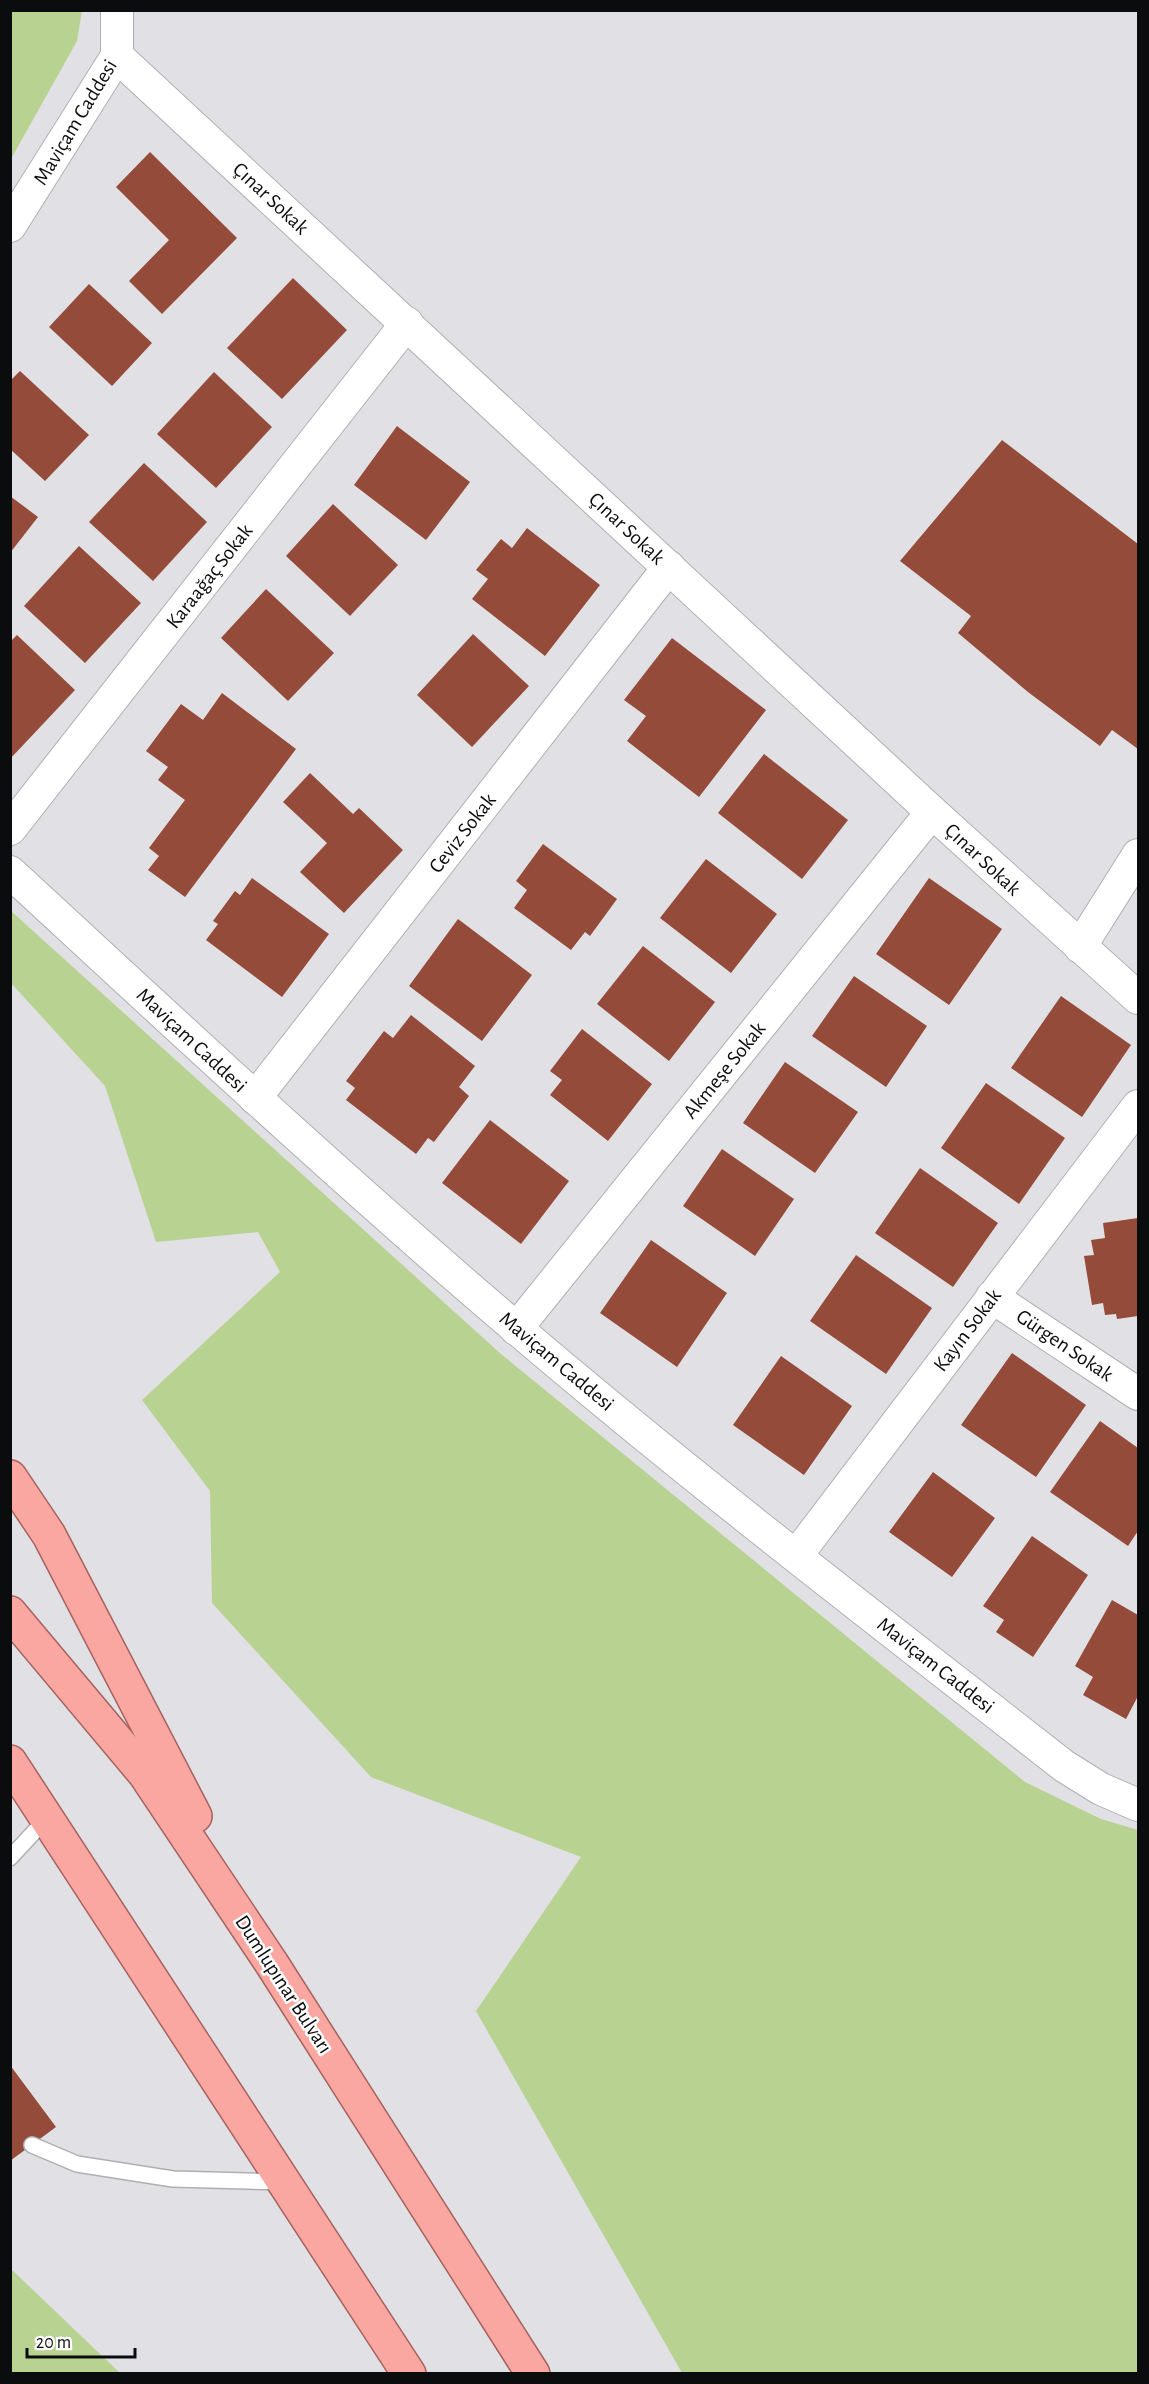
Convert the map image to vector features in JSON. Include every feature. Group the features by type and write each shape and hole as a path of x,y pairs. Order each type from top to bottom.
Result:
{"highway":[{"path":"10,1477 49,1535 273,1964"},
{"name":"Dumlupınar Bulvarı","path":"10,1613 145,1774 273,1964 533,2373"},
{"path":"10,1762 19,1790 47,1818 409,2373"}],"street":[{"name":"Maviçam Caddesi","path":"10,226 117,56 117,10"},
{"name":"Çınar Sokak","path":"117,56 932,812 1138,998"},
{"name":"Karaağaç Sokak","path":"10,829 407,323"},
{"name":"Ceviz Sokak","path":"255,1098 669,567"},
{"name":"Akmeşe Sokak","path":"516,1329 932,812"},
{"path":"1080,947 1138,855"},
{"name":"Maviçam Caddesi","path":"10,872 255,1098 516,1329 796,1556 1064,1766 1101,1789 1138,1805"},
{"name":"Kayın Sokak","path":"796,1556 1138,1106"},
{"name":"Gürgen Sokak","path":"992,1297 1138,1394"}],"lane":[{"path":"10,1858 47,1818"},
{"path":"32,2145 77,2164 173,2179 284,2182"}],"green space":[{"path":"11,10 82,11 77,41 11,159"},
{"path":"11,911 501,1354 1025,1782 1101,1819 1138,1830 1138,2373 682,2373 476,2011 581,1857 371,1777 212,1603 210,1491 142,1400 280,1272 258,1232 156,1242 105,1086 11,983"},
{"path":"11,2269 120,2373 11,2373"}],"building":[{"path":"150,152 237,238 162,314 129,281 169,240 116,187"},
{"path":"293,278 347,330 282,399 227,348"},
{"path":"89,284 152,343 112,386 49,327"},
{"path":"20,371 89,435 45,481 10,449 10,381"},
{"path":"214,372 272,427 216,488 157,434"},
{"path":"397,426 470,482 426,540 354,485"},
{"path":"1002,440 1138,544 1138,749 1112,730 1100,746 1028,692 958,633 971,616 900,561"},
{"path":"144,463 207,522 153,581 89,522"},
{"path":"10,496 38,517 10,553"},
{"path":"333,504 398,565 350,616 286,556"},
{"path":"527,528 600,585 545,656 472,599 488,579 476,570 501,539 512,548"},
{"path":"79,546 141,603 85,663 24,606"},
{"path":"266,589 334,653 288,701 221,638"},
{"path":"473,634 529,686 472,747 417,695"},
{"path":"17,635 75,690 10,759 10,642"},
{"path":"672,638 766,710 699,797 627,741 646,716 624,700"},
{"path":"222,693 296,749 185,897 148,870 159,856 149,848 185,800 158,780 168,767 146,751 181,704 203,720"},
{"path":"764,754 848,820 802,879 718,813"},
{"path":"310,773 353,814 359,808 403,850 344,913 300,872 327,843 283,802"},
{"path":"543,844 617,899 590,936 585,932 571,950 514,908 527,890 516,881"},
{"path":"706,859 777,914 731,973 660,918"},
{"path":"252,878 329,934 282,997 206,940 218,924 213,921 235,891 240,895"},
{"path":"929,878 1002,929 949,1005 876,954"},
{"path":"458,919 532,975 482,1041 409,986"},
{"path":"643,946 715,1002 669,1061 597,1004"},
{"path":"854,976 927,1026 886,1087 812,1036"},
{"path":"1061,996 1131,1045 1082,1117 1011,1068"},
{"path":"411,1015 475,1066 459,1087 469,1096 434,1142 428,1138 416,1154 346,1100 355,1088 346,1081 384,1031 393,1038"},
{"path":"582,1029 652,1084 608,1141 550,1095 562,1080 550,1071"},
{"path":"785,1062 858,1112 815,1173 743,1123"},
{"path":"986,1083 1065,1138 1019,1204 941,1148"},
{"path":"490,1120 569,1181 521,1244 442,1183"},
{"path":"722,1149 794,1199 755,1256 683,1206"},
{"path":"920,1168 998,1223 953,1287 875,1233"},
{"path":"1138,1218 1138,1316 1117,1319 1116,1314 1105,1315 1103,1303 1092,1305 1084,1256 1094,1255 1091,1240 1105,1238 1103,1223"},
{"path":"651,1240 727,1293 677,1367 600,1313"},
{"path":"856,1255 932,1308 886,1374 810,1321"},
{"path":"1012,1353 1086,1405 1036,1477 961,1425"},
{"path":"781,1356 852,1406 804,1475 733,1425"},
{"path":"1100,1421 1138,1448 1138,1531 1128,1546 1050,1492"},
{"path":"933,1472 995,1518 952,1577 889,1532"},
{"path":"1032,1536 1088,1575 1033,1657 996,1632 1004,1620 983,1606"},
{"path":"1112,1600 1138,1615 1138,1696 1126,1719 1083,1695 1093,1677 1075,1666"},
{"path":"10,2065 56,2127 10,2161"}]}
